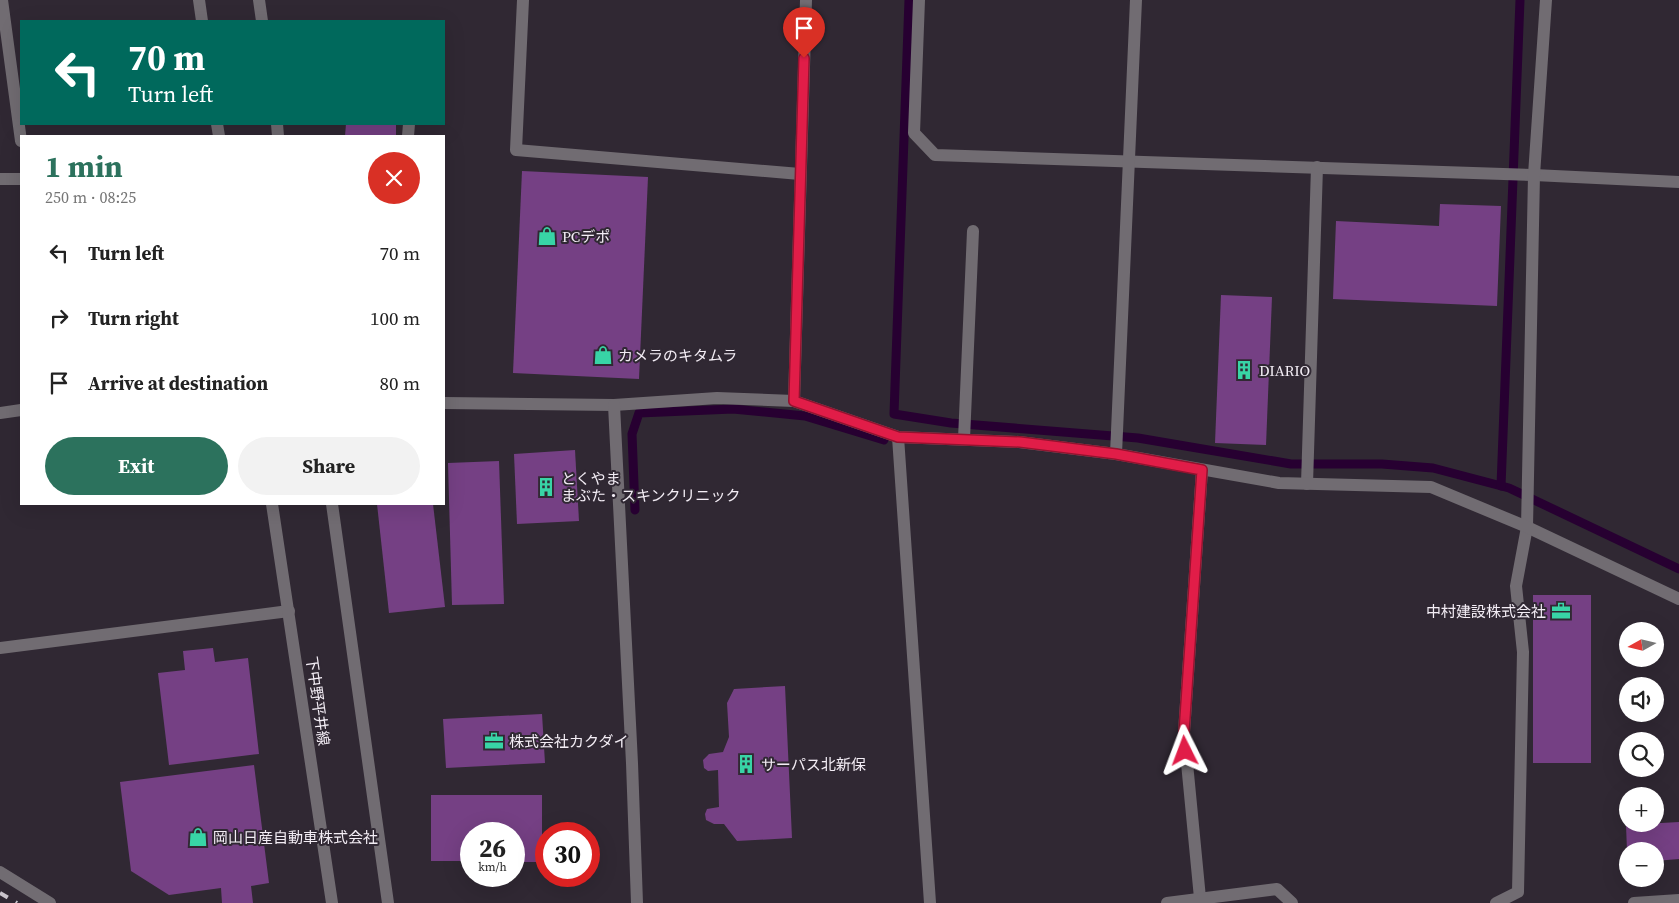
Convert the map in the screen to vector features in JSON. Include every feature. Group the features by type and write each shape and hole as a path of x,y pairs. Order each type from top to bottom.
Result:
{"street":[{"path":"2,0 20,135"},
{"path":"200,0 202,20"},
{"path":"259,0 262,20"},
{"path":"522,0 516,150 800,174"},
{"path":"794,401 806,0"},
{"path":"920,0 914,133 935,154 1513,174 1679,182"},
{"path":"1117,442 1136,0"},
{"path":"1496,903 1518,892 1523,652 1516,586 1527,527 1534,175 1546,0"},
{"path":"1307,478 1317,167"},
{"path":"0,179 20,179"},
{"path":"965,430 973,232"},
{"path":"445,402 614,405 717,398 794,401 898,437 965,430 1020,442 1117,442 1202,470 1279,484 1307,478 1431,487 1527,527 1679,599"},
{"path":"614,405 637,903"},
{"path":"0,413 20,410"},
{"path":"898,437 930,903"},
{"path":"1200,898 1184,732 1202,470"},
{"name":"下中野平井線","path":"272,505 332,903"},
{"path":"332,505 388,903"},
{"path":"0,648 289,611"},
{"path":"0,872 50,903"},
{"path":"1167,903 1277,889 1292,903"},
{"path":"1634,903 1679,900"}],"building":[{"path":"346,125 396,125 396,135 345,135"},
{"path":"522,171 648,177 639,379 513,373"},
{"path":"1440,204 1501,206 1497,306 1333,299 1336,221 1439,226"},
{"name":"DIARIO","path":"1221,295 1272,297 1266,445 1215,443"},
{"name":"とくやま まぶた・スキンクリニック","path":"575,450 579,521 517,524 514,454"},
{"path":"499,461 504,604 452,605 448,463"},
{"path":"377,505 433,505 445,607 389,613"},
{"path":"1533,595 1591,595 1591,763 1533,763"},
{"path":"213,648 215,662 248,658 259,754 169,765 158,673 185,670 183,651"},
{"name":"サーパス北新保","path":"785,686 792,838 737,841 724,824 714,824 706,820 705,814 707,809 719,807 718,770 708,771 704,768 703,760 709,754 723,752 729,737 727,703 734,689"},
{"path":"542,714 545,763 446,768 443,719"},
{"path":"254,765 269,883 251,886 253,903 222,903 221,888 169,895 131,871 120,782"},
{"path":"431,795 542,795 542,822 535,822 535,862 525,862 525,822 460,822 460,861 431,861"},
{"path":"1679,822 1679,859 1664,860 1664,842 1627,842 1626,832 1664,832 1664,823"}],"waterway":[{"path":"909,0 894,414 951,423 1138,438 1291,464 1382,464 1433,468 1509,488 1679,569"},
{"path":"1501,486 1520,0"},
{"path":"635,510 632,434 639,413 733,409 805,416 884,440"}],"railway":[{"path":"0,893 17,903"}],"place":[{"name":"PCデポ","path":"547,236"},
{"name":"カメラのキタムラ","path":"603,355"},
{"name":"DIARIO","path":"1244,370"},
{"name":"とくやま まぶた・スキンクリニック","path":"546,487"},
{"name":"中村建設株式会社","path":"1561,611"},
{"name":"株式会社カクダイ","path":"494,741"},
{"name":"サーパス北新保","path":"746,764"},
{"name":"岡山日産自動車株式会社","path":"198,837"}],"route":[{"path":"804,58 794,401 898,437 1020,442 1116,454 1202,470 1184,732 1185,751"}]}
